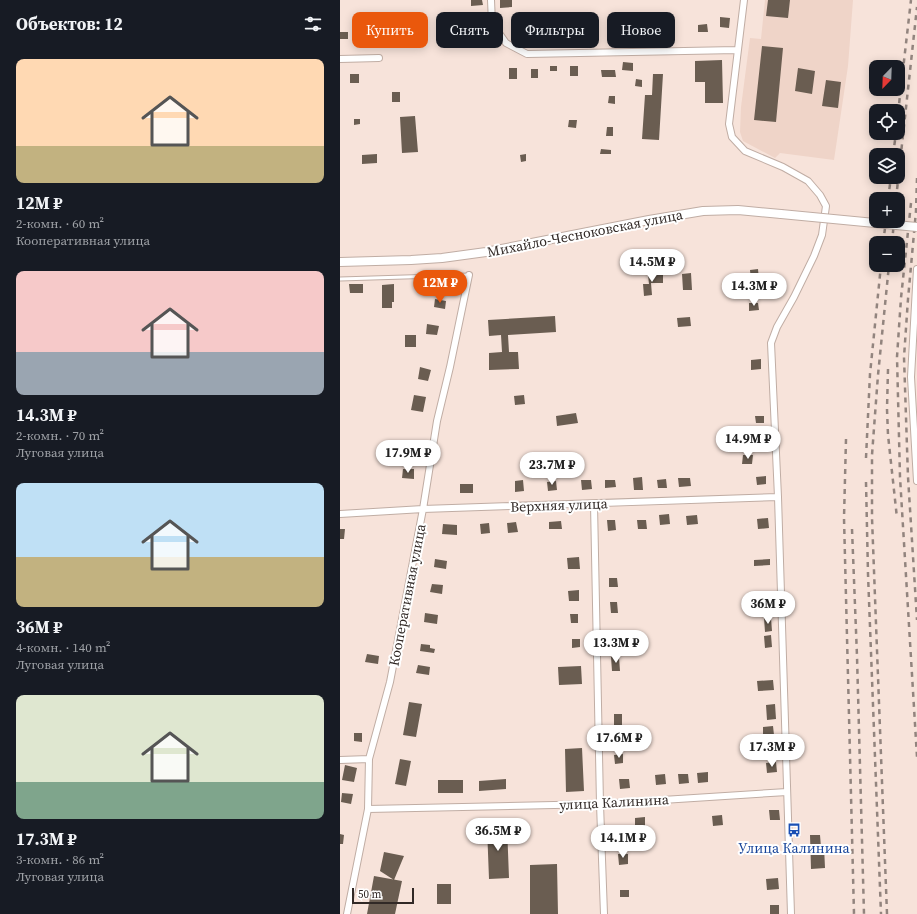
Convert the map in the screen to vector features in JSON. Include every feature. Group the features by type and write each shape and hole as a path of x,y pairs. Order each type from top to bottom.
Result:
{"street":[{"path":"491,0 492,23 506,43 527,54 737,50"},
{"path":"744,0 729,124 732,138 745,151 782,167 808,181 820,195 826,206 822,235 817,249 794,297 777,327 771,343 778,497 790,914"},
{"path":"340,59 379,58"},
{"name":"Михайло-Чесноковская улица","path":"340,262 442,258 486,252 704,211 738,210 917,227"},
{"path":"917,269 911,377 917,481"},
{"name":"Кооперативная улица","path":"347,914 368,809 369,759 390,682 423,509 437,421 469,275"},
{"name":"Верхняя улица","path":"340,514 423,509 778,497"},
{"path":"594,504 600,804 604,914"},
{"path":"340,760 369,759"},
{"name":"улица Калинина","path":"368,809 600,804 787,792"}],"lane":[{"path":"340,279 469,275"}],"shaded area":[{"path":"765,0 853,0 848,66 834,160 780,153 775,158 743,141 740,132 741,107 750,38 761,39"}],"building":[{"path":"471,0 482,0 483,5 471,6"},
{"path":"500,0 512,0 512,7 500,8"},
{"path":"768,0 790,0 788,18 766,16"},
{"path":"720,17 730,18 729,28 720,27"},
{"path":"707,24 708,32 698,32 698,25"},
{"path":"340,32 348,32 348,39 340,39"},
{"path":"762,46 783,48 776,122 754,120"},
{"path":"722,60 723,103 705,103 705,82 695,82 695,61"},
{"path":"623,62 633,63 633,71 622,70"},
{"path":"550,66 557,66 557,71 550,71"},
{"path":"570,66 578,66 578,76 570,76"},
{"path":"509,68 517,68 517,79 509,79"},
{"path":"798,68 815,71 812,94 795,91"},
{"path":"531,69 538,69 538,78 531,78"},
{"path":"601,70 615,70 616,77 602,77"},
{"path":"350,74 359,74 359,83 350,83"},
{"path":"653,74 663,74 659,140 642,139 645,95 652,95"},
{"path":"636,79 642,80 642,87 635,86"},
{"path":"826,80 841,82 838,108 822,106"},
{"path":"392,92 400,92 400,102 392,102"},
{"path":"609,96 615,96 615,104 608,103"},
{"path":"415,116 418,152 402,153 400,117"},
{"path":"354,119 360,119 360,124 354,125"},
{"path":"569,120 577,120 576,128 568,127"},
{"path":"607,127 613,127 613,136 606,136"},
{"path":"601,149 611,150 611,154 600,154"},
{"path":"377,154 377,163 362,164 362,155"},
{"path":"526,154 526,161 521,162 520,155"},
{"path":"758,269 759,280 751,281 750,270"},
{"path":"691,273 692,290 683,290 682,274"},
{"path":"663,274 663,283 651,283 652,295 644,296 643,284 649,284 648,275"},
{"path":"435,281 446,281 446,289 436,289"},
{"path":"349,284 363,284 363,293 350,293"},
{"path":"394,284 394,302 392,302 392,308 382,308 382,285"},
{"path":"435,299 446,301 445,309 434,307"},
{"path":"749,303 758,303 759,310 749,311"},
{"path":"555,316 556,332 508,335 509,352 518,352 519,369 489,370 489,353 502,352 501,335 489,336 488,320"},
{"path":"690,317 691,326 678,327 677,318"},
{"path":"427,324 439,326 437,335 426,334"},
{"path":"405,335 416,335 416,347 405,347"},
{"path":"761,359 761,369 751,370 751,360"},
{"path":"420,367 431,370 428,381 418,379"},
{"path":"414,395 426,397 423,412 411,410"},
{"path":"524,395 525,404 515,405 514,396"},
{"path":"576,413 578,423 557,426 556,416"},
{"path":"755,416 764,416 764,423 756,423"},
{"path":"743,455 753,455 752,464 742,464"},
{"path":"403,469 414,469 414,479 402,478"},
{"path":"766,476 766,484 757,485 756,477"},
{"path":"642,477 643,490 634,490 633,478"},
{"path":"678,478 690,478 691,486 679,487"},
{"path":"666,479 667,488 658,488 657,480"},
{"path":"523,480 524,491 515,492 515,481"},
{"path":"581,480 591,480 592,489 582,490"},
{"path":"605,480 615,480 616,487 605,488"},
{"path":"556,481 557,490 548,491 547,482"},
{"path":"460,484 473,484 473,493 460,493"},
{"path":"669,514 670,524 660,525 659,515"},
{"path":"697,515 698,524 687,525 686,516"},
{"path":"768,518 769,528 758,529 757,519"},
{"path":"607,520 615,520 616,530 608,531"},
{"path":"637,520 646,520 647,529 638,529"},
{"path":"561,521 562,529 549,529 549,522"},
{"path":"516,522 518,532 508,533 507,523"},
{"path":"489,523 490,533 481,534 480,524"},
{"path":"443,524 457,525 457,535 442,534"},
{"path":"340,529 345,529 344,539 340,539"},
{"path":"579,557 580,569 568,569 567,558"},
{"path":"435,559 447,561 446,569 434,567"},
{"path":"770,559 770,565 754,566 754,560"},
{"path":"609,578 617,578 618,587 609,587"},
{"path":"432,584 443,585 442,594 430,592"},
{"path":"579,590 579,601 569,601 568,591"},
{"path":"770,599 770,607 757,607 756,600"},
{"path":"610,602 617,602 618,613 611,613"},
{"path":"425,613 438,615 437,624 424,622"},
{"path":"570,614 578,614 578,623 571,623"},
{"path":"764,618 771,618 772,631 765,632"},
{"path":"771,635 772,647 765,648 764,636"},
{"path":"572,639 580,639 580,647 572,648"},
{"path":"421,644 430,645 430,648 435,649 434,653 420,651"},
{"path":"367,654 379,656 378,664 365,662"},
{"path":"611,657 619,657 620,671 612,671"},
{"path":"418,665 430,667 429,675 416,673"},
{"path":"581,666 582,684 559,685 558,667"},
{"path":"773,680 774,690 758,691 757,681"},
{"path":"409,702 422,704 416,737 403,735"},
{"path":"775,704 776,719 767,720 766,705"},
{"path":"614,714 622,714 622,728 614,728"},
{"path":"773,726 774,735 763,736 763,727"},
{"path":"354,733 362,733 362,742 354,741"},
{"path":"582,748 584,791 566,792 565,749"},
{"path":"623,754 623,763 615,764 614,755"},
{"path":"400,759 411,761 406,786 395,784"},
{"path":"776,762 777,772 767,773 766,763"},
{"path":"345,765 357,768 354,782 342,780"},
{"path":"708,772 708,782 698,783 697,773"},
{"path":"665,774 666,784 656,785 655,775"},
{"path":"678,774 688,774 689,783 679,784"},
{"path":"506,779 506,789 479,791 479,781"},
{"path":"619,779 629,779 630,788 620,789"},
{"path":"438,780 463,780 463,793 438,793"},
{"path":"342,793 353,794 351,804 341,802"},
{"path":"769,810 779,810 780,820 770,820"},
{"path":"722,815 723,825 713,826 712,816"},
{"path":"645,817 645,827 635,828 635,818"},
{"path":"507,826 509,878 489,879 487,827"},
{"path":"618,829 624,829 625,840 619,841"},
{"path":"340,834 344,835 343,844 340,844"},
{"path":"810,835 820,835 821,847 824,846 825,868 811,869"},
{"path":"384,852 404,856 394,880 380,871"},
{"path":"618,854 628,854 628,864 619,865"},
{"path":"557,864 558,914 530,914 530,865"},
{"path":"374,876 402,881 395,914 367,914"},
{"path":"778,878 779,889 767,890 766,879"},
{"path":"437,884 451,884 451,904 437,904"},
{"path":"620,890 629,890 629,897 620,897"},
{"path":"770,905 779,905 779,914 770,914"}],"railway":[{"path":"899,104 911,0"},
{"path":"897,192 917,7"},
{"path":"894,148 895,140"},
{"path":"917,178 916,211 904,357 908,477 917,620"},
{"path":"889,192 890,184"},
{"path":"911,203 901,298 897,357 900,477 917,757"},
{"path":"884,236 885,228"},
{"path":"893,228 893,236"},
{"path":"866,458 870,374 880,272"},
{"path":"887,914 872,518 872,455 888,272"},
{"path":"888,369 888,435 897,518"},
{"path":"846,439 844,518 854,914"},
{"path":"866,482 881,914"},
{"path":"852,529 864,914"}],"place":[{"name":"Улица Калинина","path":"794,830"}]}
